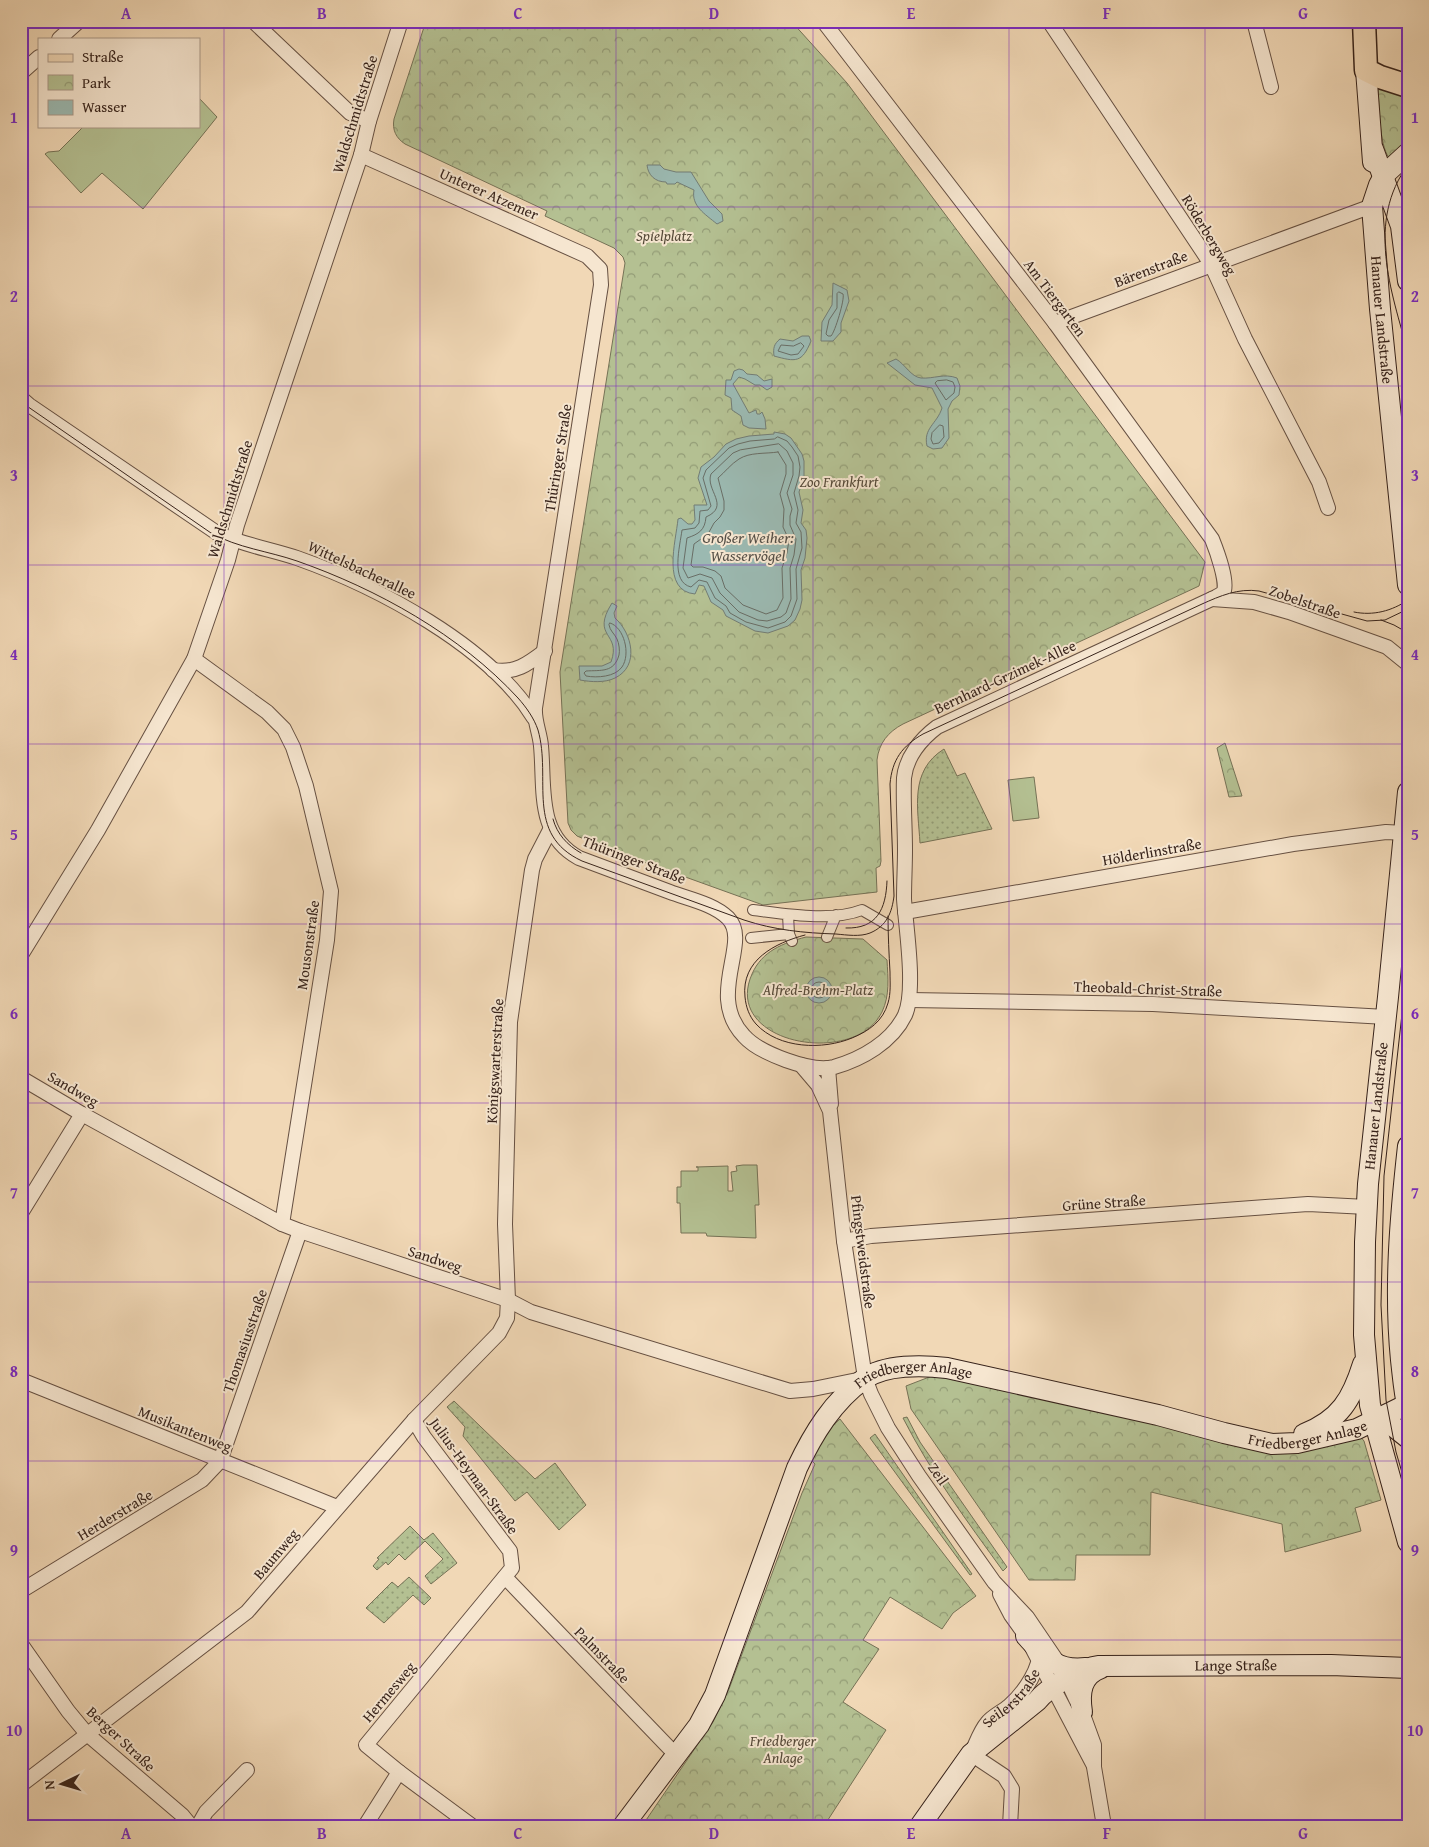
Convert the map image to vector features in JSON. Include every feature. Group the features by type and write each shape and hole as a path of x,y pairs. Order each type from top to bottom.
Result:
{"main road":[{"path":"1364,21 1373,149 1372,206 1384,208 1404,230"},
{"path":"1366,70 1380,77 1408,86"},
{"path":"1373,149 1383,176"},
{"name":"Hanauer Landstraße","path":"1408,153 1383,176 1372,206 1380,309 1408,585"},
{"name":"Hanauer Landstraße","path":"1383,176 1404,230 1408,281"},
{"name":"Hanauer Landstraße","path":"1408,792 1374,1120 1366,1207 1365,1242 1365,1357 1370,1405 1377,1420 1408,1542"},
{"path":"1407,1406 1397,1297 1398,1251 1405,1211 1408,1146"},
{"path":"1279,1444 1319,1428 1337,1414 1347,1403 1353,1391 1365,1357"},
{"name":"Friedberger Anlage","path":"623,1826 699,1725 715,1695 807,1447 832,1409 865,1378 904,1367 931,1366 947,1368 1158,1415 1241,1438 1279,1444 1324,1438 1357,1429 1407,1406"},
{"path":"1377,1420 1389,1423 1408,1438"},
{"path":"1037,1647 1061,1678"},
{"name":"Lange Straße","path":"1061,1678 1097,1667 1331,1665 1408,1668"},
{"path":"1074,1711 1080,1700 1084,1681 1097,1667"},
{"name":"Seilerstraße","path":"920,1826 971,1754 1037,1701 1061,1678"}],"street":[{"path":"60,38 79,21"},
{"path":"253,21 350,113 370,121"},
{"name":"Waldschmidtstraße","path":"21,955 98,830 194,659 361,155 401,21"},
{"name":"Röderbergweg","path":"1050,21 1212,264 1245,339 1319,482 1328,508"},
{"path":"1254,21 1271,87"},
{"name":"Am Tiergarten","path":"827,23 1054,323 1212,539 1222,568 1224,587 1222,593 1212,599"},
{"path":"21,73 38,58"},
{"name":"Unterer Atzemer","path":"361,155 587,256 600,269"},
{"name":"Bärenstraße","path":"1054,323 1372,206"},
{"name":"Thüringer Straße","path":"600,269 601,285 534,718 540,737 545,808 550,830 563,847 578,858 718,910 731,921 735,933 735,944 727,991 728,1006 732,1019 739,1031 756,1046 774,1055 799,1063"},
{"name":"Wittelsbacherallee","path":"24,402 212,530 233,541 297,558 356,582 430,622 464,646 493,670 522,700 534,718"},
{"name":"Zobelstraße","path":"1212,599 1261,603 1386,647 1408,648"},
{"name":"Bernhard-Grzimek-Allee","path":"905,912 905,771 918,745 937,727 1212,599"},
{"name":"Zobelstraße","path":"1386,647 1408,664"},
{"path":"493,670 506,671 518,669 545,651"},
{"name":"Mousonstraße","path":"194,659 267,712 284,730 293,747 306,786 331,891 327,940 282,1224"},
{"name":"Königswarterstraße","path":"508,1300 505,1224 510,1022 532,870 535,859 550,830"},
{"name":"Hölderlinstraße","path":"905,912 1293,844 1386,832 1405,833"},
{"path":"753,910 788,914 836,915 851,914 862,910 888,925"},
{"path":"799,1063 828,1068 844,1063 880,1045 899,1025 909,1000 905,912"},
{"path":"751,938 790,937 788,914"},
{"path":"827,937 836,915"},
{"name":"Theobald-Christ-Straße","path":"909,1000 1153,1004 1386,1017"},
{"name":"Pfingstweidstraße","path":"799,1063 813,1076 830,1110 844,1241 865,1378"},
{"name":"Pfingstweidstraße","path":"828,1068 832,1130"},
{"name":"Sandweg","path":"21,1078 82,1114 282,1224 300,1231 508,1300 530,1312 790,1391 813,1389 865,1378"},
{"path":"21,1213 82,1114"},
{"name":"Grüne Straße","path":"844,1241 870,1236 1308,1204 1366,1207"},
{"name":"Thomasiusstraße","path":"220,1460 300,1231"},
{"name":"Baumweg","path":"21,1785 247,1612 414,1420 499,1333 507,1318 508,1300"},
{"name":"Zeil","path":"865,1378 888,1428 919,1476 994,1582 1011,1615 1037,1647"},
{"name":"Musikantenweg","path":"21,1380 337,1507"},
{"name":"Julius-Heyman-Straße","path":"414,1420 424,1437 510,1551 512,1568 505,1577"},
{"name":"Herderstraße","path":"21,1591 202,1480 220,1460"},
{"name":"Palmstraße","path":"505,1577 676,1755"},
{"name":"Hermesweg","path":"399,1772 366,1745 505,1577"},
{"name":"Berger Straße","path":"21,1644 63,1704 87,1734 182,1815 191,1826"},
{"name":"Seilerstraße","path":"971,1754 987,1722 1010,1705 1026,1688 1032,1678 1037,1647"},
{"path":"1061,1678 1074,1711 1094,1745 1094,1767 1104,1826"},
{"name":"Seilerstraße","path":"1037,1701 1074,1711"},
{"path":"971,1754 1004,1776 1012,1789 1010,1826"},
{"path":"198,1826 206,1812 247,1770"},
{"path":"365,1826 399,1772 472,1826"}],"green space":[{"name":"Zoo Frankfurt","path":"426,21 791,21 847,83 1205,562 1199,586 903,724 889,734 882,743 877,760 881,861 880,866 876,868 877,892 763,905 605,848 577,836 571,830 568,823 560,672 625,263 623,257 614,248 545,216 547,211 405,144 399,139 394,130 394,119"},
{"path":"1378,86 1408,93 1408,147 1389,158 1381,134"},
{"path":"200,99 217,117 143,209 102,173 81,193 45,154 59,151 82,128 200,128"},
{"path":"1225,743 1242,796 1229,797 1217,748"},
{"path":"944,749 957,776 965,773 992,829 920,843 917,804 920,779 925,768 933,758"},
{"path":"1034,777 1039,818 1013,821 1008,780"},
{"name":"Alfred-Brehm-Platz","path":"806,937 863,939 887,960 888,986 885,1006 882,1012 867,1029 846,1040 821,1043 795,1040 772,1032 755,1017 748,998 752,974 756,966 761,959 774,949"},
{"path":"757,1165 759,1205 755,1205 756,1238 707,1236 706,1233 681,1233 680,1203 677,1203 677,1187 681,1187 681,1171 698,1171 698,1167 696,1167 728,1166 728,1191 733,1191 731,1172 737,1171 736,1166"},
{"path":"937,1374 1061,1400 1211,1438 1360,1436 1364,1441 1381,1500 1355,1508 1361,1531 1285,1552 1282,1524 1151,1492 1150,1555 1076,1555 1075,1580 1029,1580 911,1409 906,1386"},
{"path":"454,1401 535,1479 555,1463 586,1505 559,1530 527,1492 515,1501 463,1436 465,1427 447,1407"},
{"path":"907,1417 920,1442 1007,1567 1003,1571 925,1458 903,1418"},
{"name":"Friedberger Anlage","path":"840,1419 976,1596 953,1613 942,1629 890,1597 863,1640 879,1649 843,1702 886,1730 824,1826 642,1826 713,1722 729,1689 802,1493 815,1464 811,1460 829,1429"},
{"path":"875,1434 972,1574 970,1575 870,1438"},
{"path":"410,1526 424,1540 433,1533 457,1563 431,1584 425,1576 443,1559 425,1541 405,1560 399,1554 388,1565 386,1562 377,1570 373,1566 379,1559 377,1558"},
{"path":"409,1577 431,1598 424,1605 413,1595 384,1623 366,1608 392,1582 398,1587"}],"water":[{"path":"647,165 660,165 664,169 676,172 691,172 709,201 722,214 723,221 717,224 700,209 695,201 694,190 677,182 675,184 667,184 655,179"},
{"path":"833,283 847,290 849,301 841,323 841,332 833,341 821,341 822,322 832,305"},
{"path":"802,336 809,336 811,341 801,357 793,360 774,356 774,346 780,339 793,341"},
{"path":"896,359 917,377 948,376 957,378 960,386 959,395 952,401 948,409 949,438 942,448 933,449 927,446 926,440 929,430 942,408 932,388 915,385 887,363"},
{"path":"739,369 747,374 757,375 764,381 772,379 772,387 767,390 760,385 755,385 739,377 733,384 749,413 756,410 757,414 762,412 766,429 749,428 743,425 741,416 732,410 731,398 725,395 726,380 731,380 734,371"},
{"name":"Großer Weiher: Wasservögel","path":"774,432 785,434 791,438 802,454 804,477 799,492 803,510 801,523 806,530 807,538 805,558 801,570 802,600 800,609 795,620 788,626 768,633 755,631 726,616 723,610 711,602 704,586 699,585 695,594 684,591 674,575 673,564 678,519 681,518 688,524 692,524 695,520 694,505 707,505 698,478 701,467 726,444 736,439 774,434"},
{"path":"612,603 617,606 614,613 615,618 621,624 629,640 631,649 628,666 623,673 611,680 598,682 580,680 579,666 602,666 611,662 613,645 604,623"},
{"path":"819,977 828,981 832,990 828,999 819,1003 810,999 806,990 810,981"}],"tram line":[{"path":"1408,165 1395,187 1388,209 1385,233 1389,281 1408,352"},
{"path":"21,402 211,533 242,546 297,561 357,585 416,616 470,654 518,698 534,721 542,749 546,821 553,836 564,850 582,861 744,920 789,930 862,935 881,927 888,918 894,896 891,775 899,754 923,734 1229,593 1251,590 1259,591 1367,621 1385,620 1408,609"},
{"path":"1354,612 1382,612 1408,600"},
{"path":"1381,620 1408,633"},
{"path":"553,819 563,839 581,853"},
{"path":"846,928 865,925 878,915 885,900 887,881"},
{"path":"805,935 772,948 754,963 748,973 745,984 747,1008 756,1024 766,1032 789,1043 815,1045 840,1042 870,1029 886,1009 890,988 888,916"},
{"path":"1408,939 1404,996 1384,1176 1381,1305 1386,1400 1396,1452 1408,1493"}],"park label":[{"name":"Spielplatz","path":"664,236"}]}
